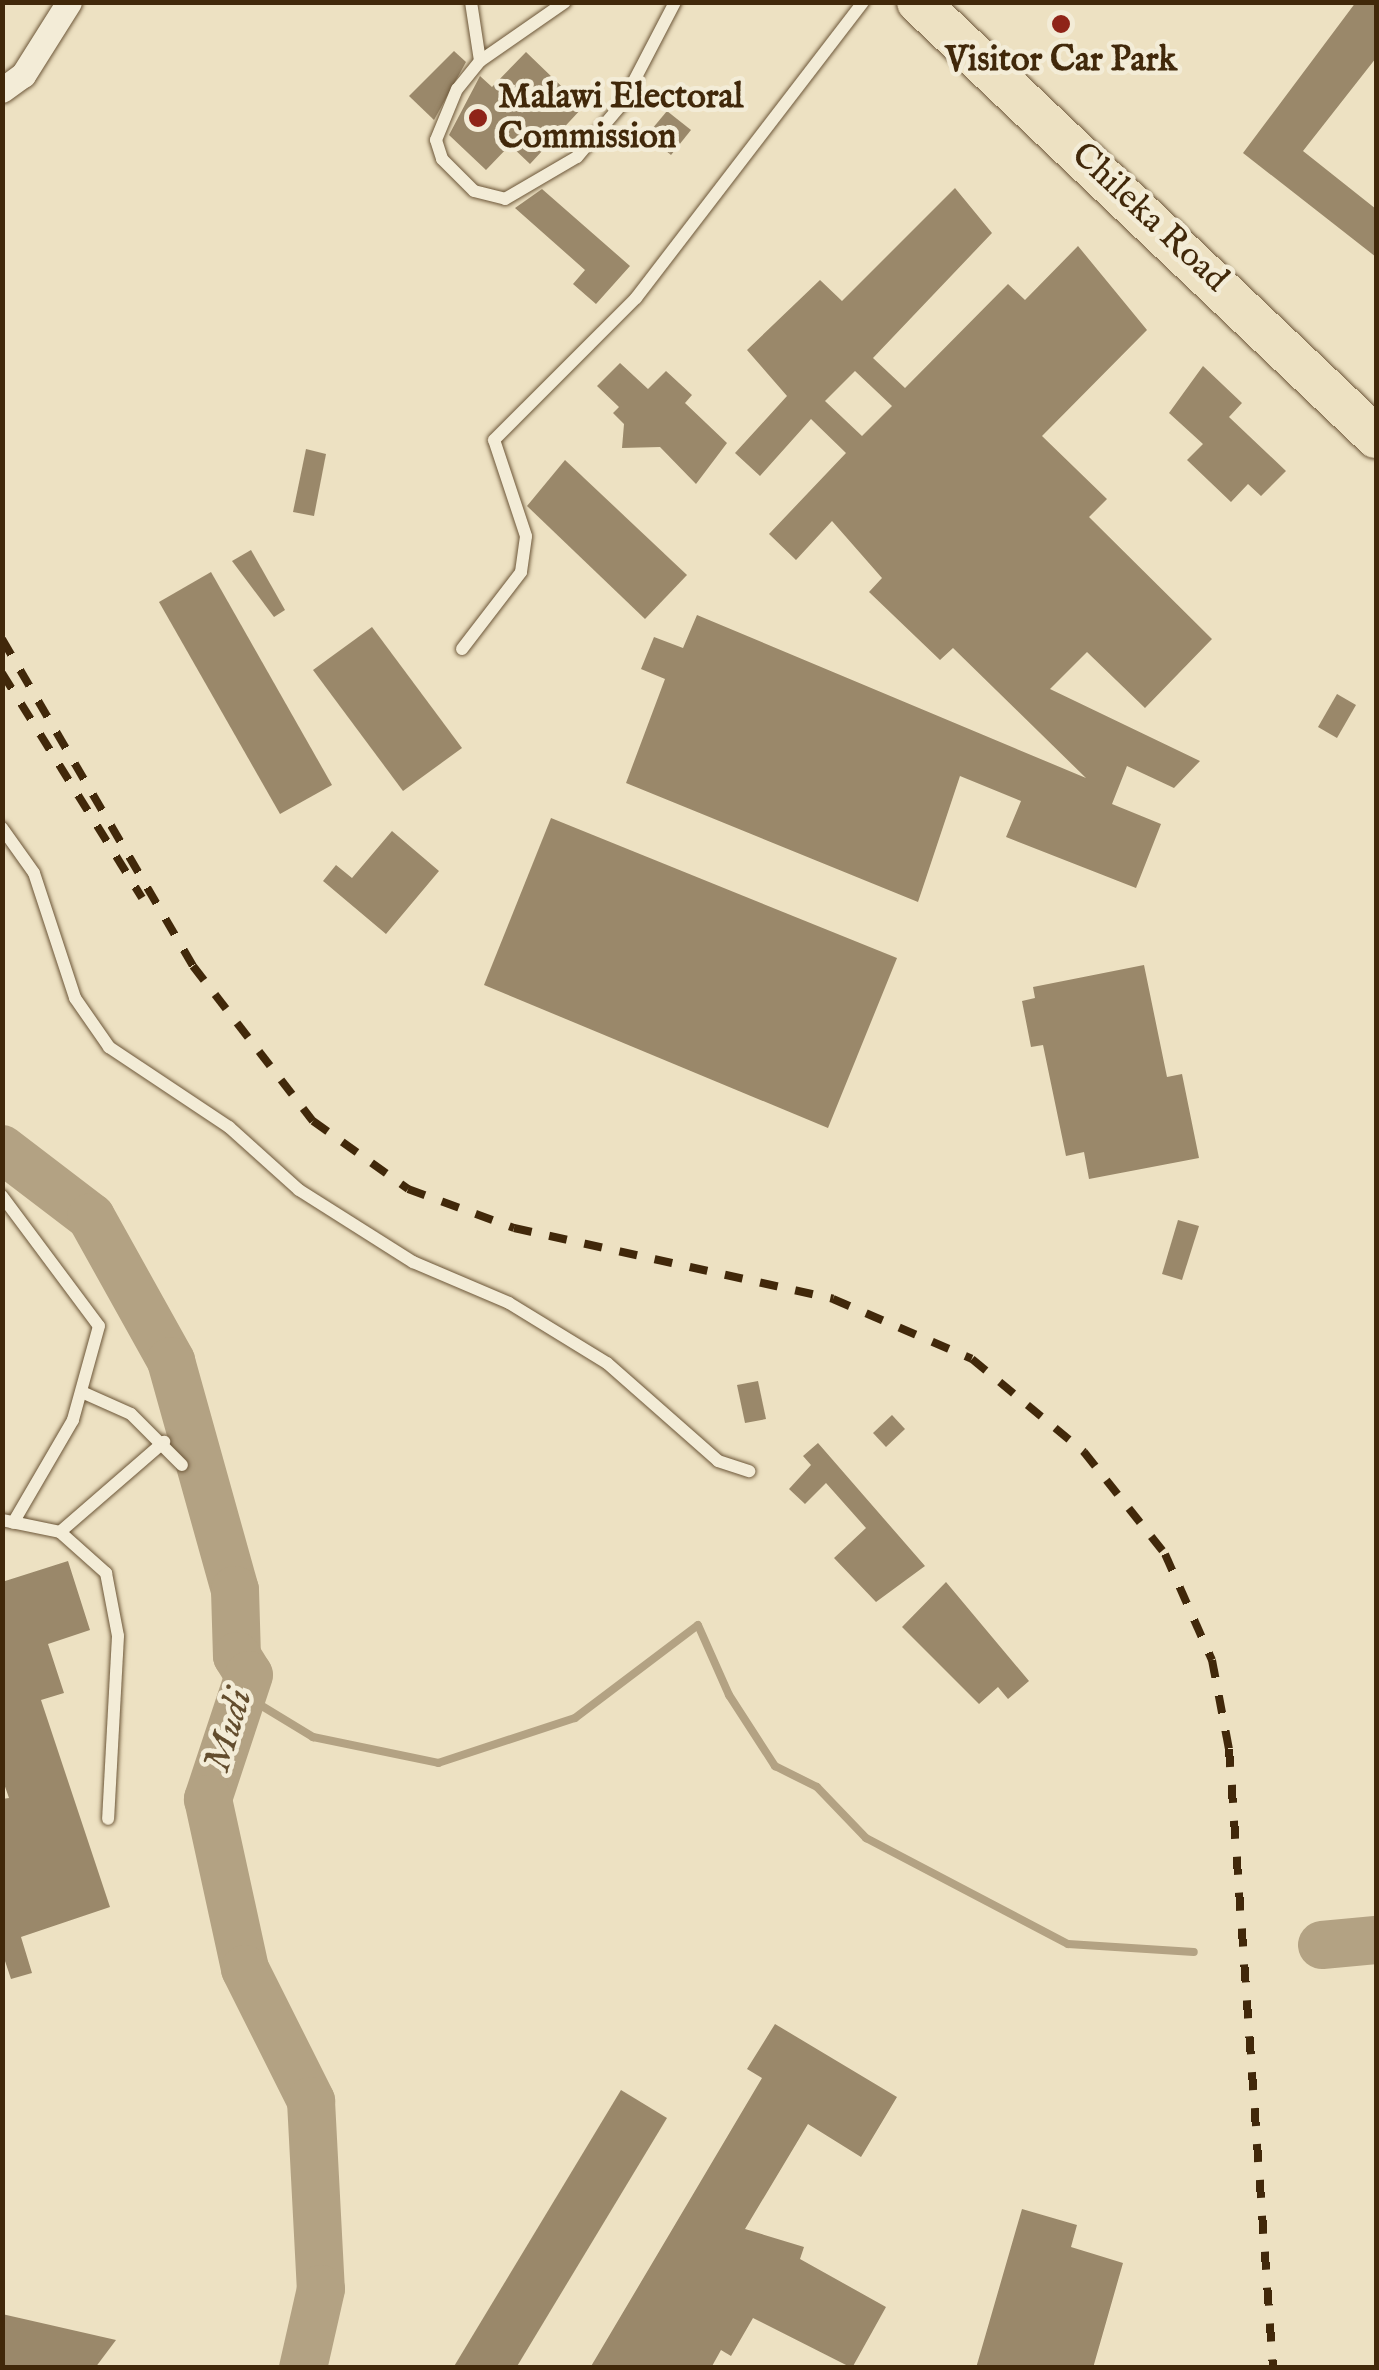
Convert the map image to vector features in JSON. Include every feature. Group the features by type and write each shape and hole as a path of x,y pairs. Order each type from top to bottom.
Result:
{"highway":[{"name":"Chileka Road","path":"918,2 1376,437"},
{"path":"953,2 1376,407"}],"street":[{"path":"2,90 22,75 69,2"}],"lane":[{"path":"471,2 480,61"},
{"path":"564,2 480,61 457,88 436,140 454,174 505,200 577,157 599,132 675,2"},
{"path":"462,650 521,572 526,536 494,440 636,298 863,2"},
{"path":"2,828 34,874 75,998 110,1046 228,1127 299,1190 413,1262 509,1303 607,1363 718,1462 749,1471"},
{"path":"2,1196 99,1326 84,1393 8,1521 60,1532 106,1573 118,1636 108,1818"},
{"path":"84,1393 131,1414 164,1442 182,1465"},
{"path":"60,1532 164,1442"}],"building":[{"path":"1356,2 1376,2 1376,58 1303,151 1376,209 1376,257 1243,153"},
{"path":"454,51 466,62 434,120 409,96"},
{"path":"526,52 583,107 530,164 510,145 486,170 449,135 480,76 492,87"},
{"path":"667,111 691,130 671,155 647,135"},
{"path":"955,188 992,233 873,358 905,388 1008,284 1025,300 1078,246 1147,330 1042,436 1107,499 1089,517 1212,639 1145,708 1087,652 1050,689 1200,761 1174,788 1127,766 1112,804 1161,824 1136,888 1006,837 1021,801 960,776 918,902 626,783 665,679 641,669 654,637 683,648 697,615 1086,778 953,648 940,660 869,592 882,578 832,521 796,560 769,534 846,453 811,419 760,476 735,453 787,396 747,350 820,280 842,301","holes":["855,371 892,406 862,436 825,401"]},
{"path":"542,189 630,266 596,304 573,284 585,270 515,208"},
{"path":"620,363 648,389 666,371 692,395 685,403 727,443 696,484 660,447 622,448 624,424 613,413 619,407 597,386"},
{"path":"1203,366 1242,403 1229,417 1286,471 1261,496 1248,484 1231,502 1187,460 1203,444 1169,413"},
{"path":"306,449 326,454 314,516 293,512"},
{"path":"565,460 687,575 645,619 527,506"},
{"path":"251,550 285,610 274,617 232,561"},
{"path":"211,572 332,785 280,814 159,602"},
{"path":"372,627 462,748 403,791 313,670"},
{"path":"1337,694 1356,705 1337,738 1318,727"},
{"path":"551,818 897,958 828,1128 484,985"},
{"path":"392,831 439,871 386,934 323,881 336,865 352,878"},
{"path":"1144,965 1167,1077 1182,1074 1199,1158 1089,1179 1084,1152 1066,1156 1043,1045 1031,1047 1022,1001 1035,998 1033,987"},
{"path":"1178,1220 1199,1226 1182,1280 1162,1274"},
{"path":"758,1381 766,1419 745,1423 737,1385"},
{"path":"892,1415 905,1429 886,1447 873,1433"},
{"path":"818,1443 925,1566 876,1602 834,1558 866,1528 826,1483 805,1504 789,1489 811,1465 803,1456"},
{"path":"68,1561 90,1630 48,1644 64,1693 41,1700 110,1907 21,1937 32,1973 11,1979 2,1952 2,1799 9,1798 2,1778 2,1582"},
{"path":"946,1582 1029,1681 1008,1699 998,1687 979,1704 902,1627"},
{"path":"775,2024 897,2097 861,2157 808,2124 745,2229 804,2247 800,2259 886,2307 852,2368 753,2318 731,2356 721,2350 711,2368 590,2368 762,2078 747,2069"},
{"path":"621,2090 667,2118 516,2368 453,2368"},
{"path":"1022,2209 1077,2225 1071,2247 1123,2263 1093,2368 976,2368"},
{"path":"2,2314 116,2340 95,2368 2,2368"}],"waterway":[{"path":"2,1132 78,1196 149,1303 235,1549 236,1629 257,1703 313,1737 438,1763 575,1718 698,1625 729,1695 775,1766 817,1787 866,1838 1068,1944 1194,1952"},
{"name":"Mudi","path":"2,1149 91,1217 171,1361 235,1590 237,1656 249,1675 208,1799 245,1969 311,2101 321,2289 303,2368"},
{"path":"1322,1945 1376,1940"}],"railway":[{"path":"2,639 193,966 313,1121 408,1189 514,1228 833,1299 972,1359 1084,1452 1165,1554 1212,1660 1229,1749 1273,2368"},
{"path":"2,673 142,898"}],"place":[{"name":"Visitor Car Park","path":"1061,24"},
{"name":"Malawi Electoral Commission","path":"478,118"}]}
